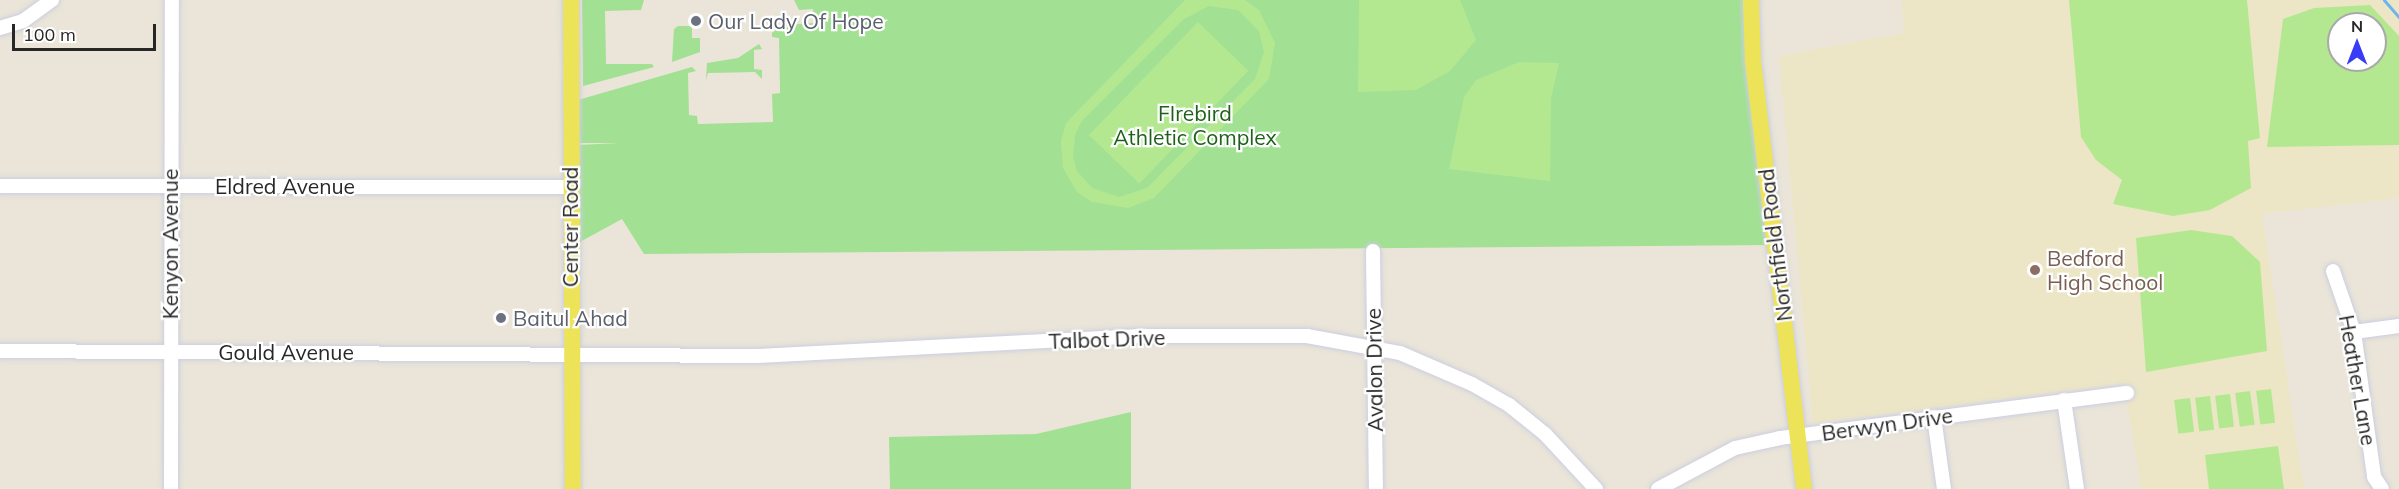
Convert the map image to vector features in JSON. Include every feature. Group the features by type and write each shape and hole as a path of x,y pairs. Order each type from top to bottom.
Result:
{"main road":[{"name":"Center Road","path":"571,0 569,187 573,489"},
{"name":"Northfield Road","path":"1751,0 1753,61 1804,489"}],"street":[{"path":"0,28 23,21 52,0"},
{"name":"Kenyon Avenue","path":"171,489 172,0"},
{"name":"Eldred Avenue","path":"0,186 569,187"},
{"name":"Avalon Drive","path":"1373,251 1376,489"},
{"name":"Heather Lane","path":"2333,271 2354,332 2374,477 2382,489"},
{"path":"2354,332 2399,326"},
{"name":"Talbot Drive","path":"571,352 758,356 1145,336 1307,336 1373,346 1448,372 1509,405 1545,434 1596,489"},
{"name":"Gould Avenue","path":"0,351 571,352"},
{"name":"Berwyn Drive","path":"1658,489 1734,448 1798,435 2127,393"},
{"path":"2064,400 2078,489"},
{"path":"1934,417 1944,489"}],"shaded area":[{"name":"Bedford High School","path":"1902,0 2399,0 2399,198 2262,214 2304,489 2141,489 2124,384 1813,423 1779,56 1904,33"}],"green space":[{"path":"582,0 644,0 641,10 605,11 606,64 652,64 654,67 583,86"},
{"name":"FIrebird Athletic Complex","path":"794,0 1751,0 1775,245 644,254 622,219 578,243 578,145 619,143 578,143 578,100 692,67 696,71 688,73 689,115 697,116 698,124 773,122 772,94 780,93 780,89 779,38 772,37 772,33 781,25 814,23 813,9 799,10"},
{"path":"1185,0 1245,0 1259,10 1275,43 1269,79 1154,198 1128,208 1092,202 1077,192 1063,168 1061,141 1066,123","holes":["1209,6 1238,10 1259,31 1264,52 1255,79 1147,188 1119,197 1092,188 1077,171 1073,157 1075,135 1081,122 1184,19"]},
{"path":"1359,0 1460,0 1476,40 1450,71 1416,90 1358,92"},
{"path":"2069,0 2247,0 2260,138 2248,141 2251,188 2210,210 2173,216 2113,204 2122,180 2096,160 2081,137"},
{"path":"2370,5 2377,12 2327,12 2327,72 2387,72 2387,23 2399,36 2399,145 2267,147 2283,19 2314,8"},
{"path":"1198,22 1248,71 1139,184 1089,135"},
{"path":"678,26 692,26 692,38 700,38 700,52 672,62 674,29"},
{"path":"759,44 762,49 754,50 754,69 762,70 762,79 755,72 708,73 706,80 707,63 738,58"},
{"path":"1519,62 1559,63 1551,99 1550,181 1449,169 1464,97 1476,80"},
{"path":"2191,230 2232,236 2260,262 2267,351 2146,372 2136,238"},
{"path":"2271,389 2275,423 2260,425 2256,391"},
{"path":"2250,391 2255,425 2240,427 2235,393"},
{"path":"2230,394 2234,427 2219,429 2215,396"},
{"path":"2210,396 2214,430 2199,432 2195,398"},
{"path":"2190,398 2194,432 2178,434 2174,400"},
{"path":"1131,412 1131,489 890,489 889,437 1036,434"},
{"path":"2278,446 2284,489 2209,489 2205,455"}],"waterway":[{"path":"2384,0 2399,17"}],"place":[{"name":"Our Lady Of Hope","path":"696,21"},
{"name":"Bedford High School","path":"2035,270"},
{"name":"Baitul Ahad","path":"501,318"}]}
